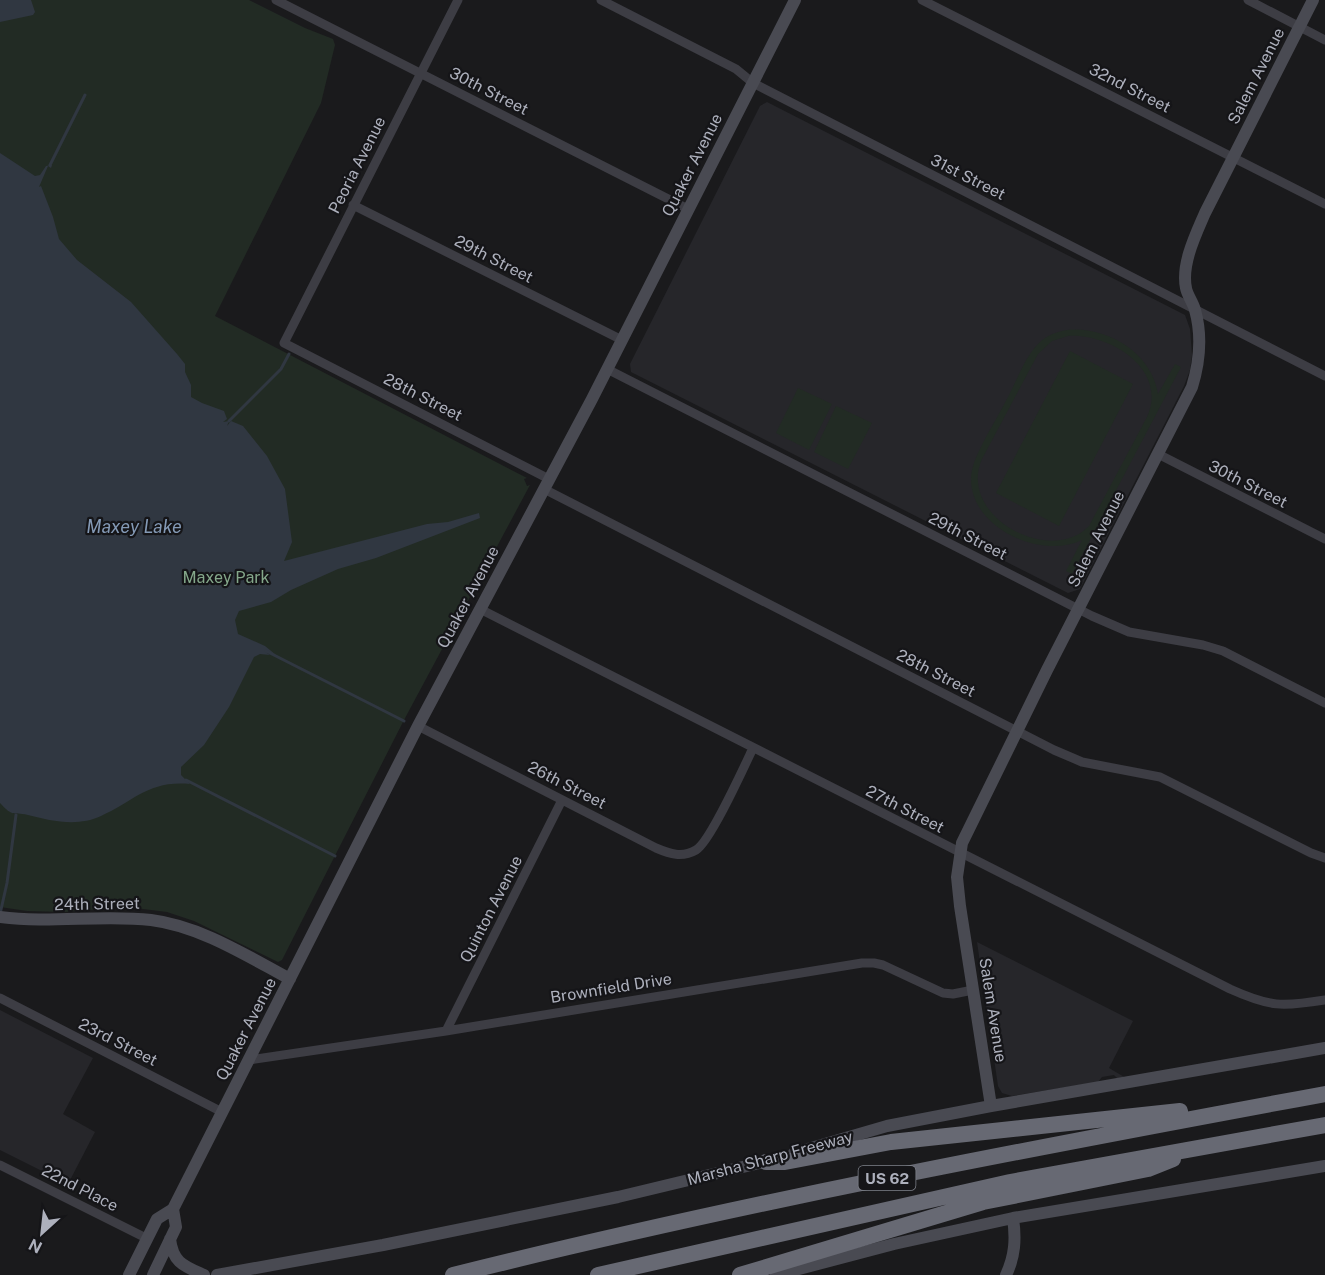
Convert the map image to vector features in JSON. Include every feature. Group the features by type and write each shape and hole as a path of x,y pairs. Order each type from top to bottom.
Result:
{"highway":[{"path":"766,1162 785,1162 891,1142 1320,1095"},
{"name":"US 62","path":"453,1275 598,1239 1022,1149 1320,1095"},
{"name":"US 62","path":"598,1275 1010,1182 1325,1125"},
{"path":"740,1275 983,1202 1148,1169 1201,1146"}],"main road":[{"name":"Quaker Avenue","path":"129,1275 157,1219 173,1209 418,726 607,369 795,0"},
{"name":"Salem Avenue","path":"991,1106 960,906 957,877 959,852 1078,609 1192,387 1198,369 1198,325 1186,288 1190,248 1233,157 1313,0"},
{"name":"24th Street","path":"0,917 58,921 131,918 163,922 202,935 290,979"},
{"name":"Marsha Sharp Freeway","path":"217,1275 618,1197 766,1162 887,1126 1325,1048"},
{"path":"776,1275 894,1244 1013,1218 1325,1166"},
{"name":"Quaker Avenue","path":"153,1275 176,1227 173,1209"},
{"path":"1006,1275 1014,1256 1016,1236 1013,1218"},
{"path":"170,1239 172,1251 178,1261 204,1275"}],"street":[{"name":"30th Street","path":"276,0 688,209"},
{"name":"Peoria Avenue","path":"284,343 458,0"},
{"name":"31st Street","path":"601,0 736,69 753,83 1325,376"},
{"name":"32nd Street","path":"922,0 1325,204"},
{"path":"1248,0 1325,40"},
{"name":"29th Street","path":"353,205 622,340"},
{"name":"28th Street","path":"284,343 546,484 1017,731 1082,762 1160,777 1325,858"},
{"name":"29th Street","path":"607,369 1078,609 1129,632 1203,645 1223,651 1325,703"},
{"name":"30th Street","path":"1158,454 1325,540"},
{"name":"27th Street","path":"480,609 1230,990 1272,1005 1325,1000"},
{"name":"26th Street","path":"418,726 668,853 683,855 704,844 753,748"},
{"name":"Quinton Avenue","path":"446,1031 562,800"},
{"name":"Brownfield Drive","path":"249,1060 446,1031 862,963 883,965 943,993 973,990"},
{"name":"23rd Street","path":"0,998 222,1112"},
{"name":"22nd Place","path":"0,1165 146,1239"}],"shaded area":[{"path":"767,102 1185,315 1190,329 1192,355 1190,370 1184,386 1080,589 1068,593 631,372 630,364 760,106"},
{"path":"977,942 1133,1021 1109,1068 1126,1078 1118,1079 1114,1075 1102,1077 1098,1082 1012,1096 1002,1093 998,1086"},
{"path":"0,1010 93,1058 63,1114 95,1132 68,1184 0,1150"}],"green space":[{"name":"Maxey Park","path":"0,0 249,0 305,28 333,39 335,45 321,103 215,316 527,478 524,479 527,486 530,485 404,720 282,960 278,962 194,921 167,912 127,907 64,912 27,911 0,907"},
{"path":"1067,330 1097,333 1125,345 1147,366 1158,394 1175,364 1181,367 1072,574 1066,571 1082,540 1065,545 1047,546 1011,535 995,525 982,512 974,496 971,478 979,452 1030,355 1045,338","holes":["1068,336 1101,341 1131,357 1142,369 1150,384 1152,400 1147,417 1089,526 1072,537 1052,541 1031,538 1011,529 994,516 983,499 978,480 982,459 1038,354 1052,341"]},
{"path":"1070,351 1133,384 1059,526 996,493"},
{"path":"798,388 832,404 809,450 776,433"},
{"path":"836,406 872,423 848,469 814,452"}],"water":[{"path":"0,0 31,0 35,12 33,15 0,22"},
{"name":"Maxey Lake","path":"0,153 35,176 40,175 46,166 52,165 51,168 48,166 39,187 41,186 53,217 59,239 77,260 131,302 177,354 185,364 185,372 191,385 191,397 224,411 227,419 223,422 229,421 227,426 231,421 243,426 267,456 285,489 292,542 284,561 427,524 448,522 479,513 480,518 376,558 338,569 291,590 271,602 239,611 235,620 238,634 265,646 276,655 268,651 270,655 260,654 254,657 229,707 204,745 181,767 181,775 190,784 163,785 153,788 101,816 83,821 55,821 13,813 0,803"}],"waterway":[{"path":"50,165 85,95"},
{"path":"229,421 281,369 289,354"},
{"path":"266,651 404,721"},
{"path":"186,780 335,856"},
{"path":"0,914 7,883 16,815"}]}
